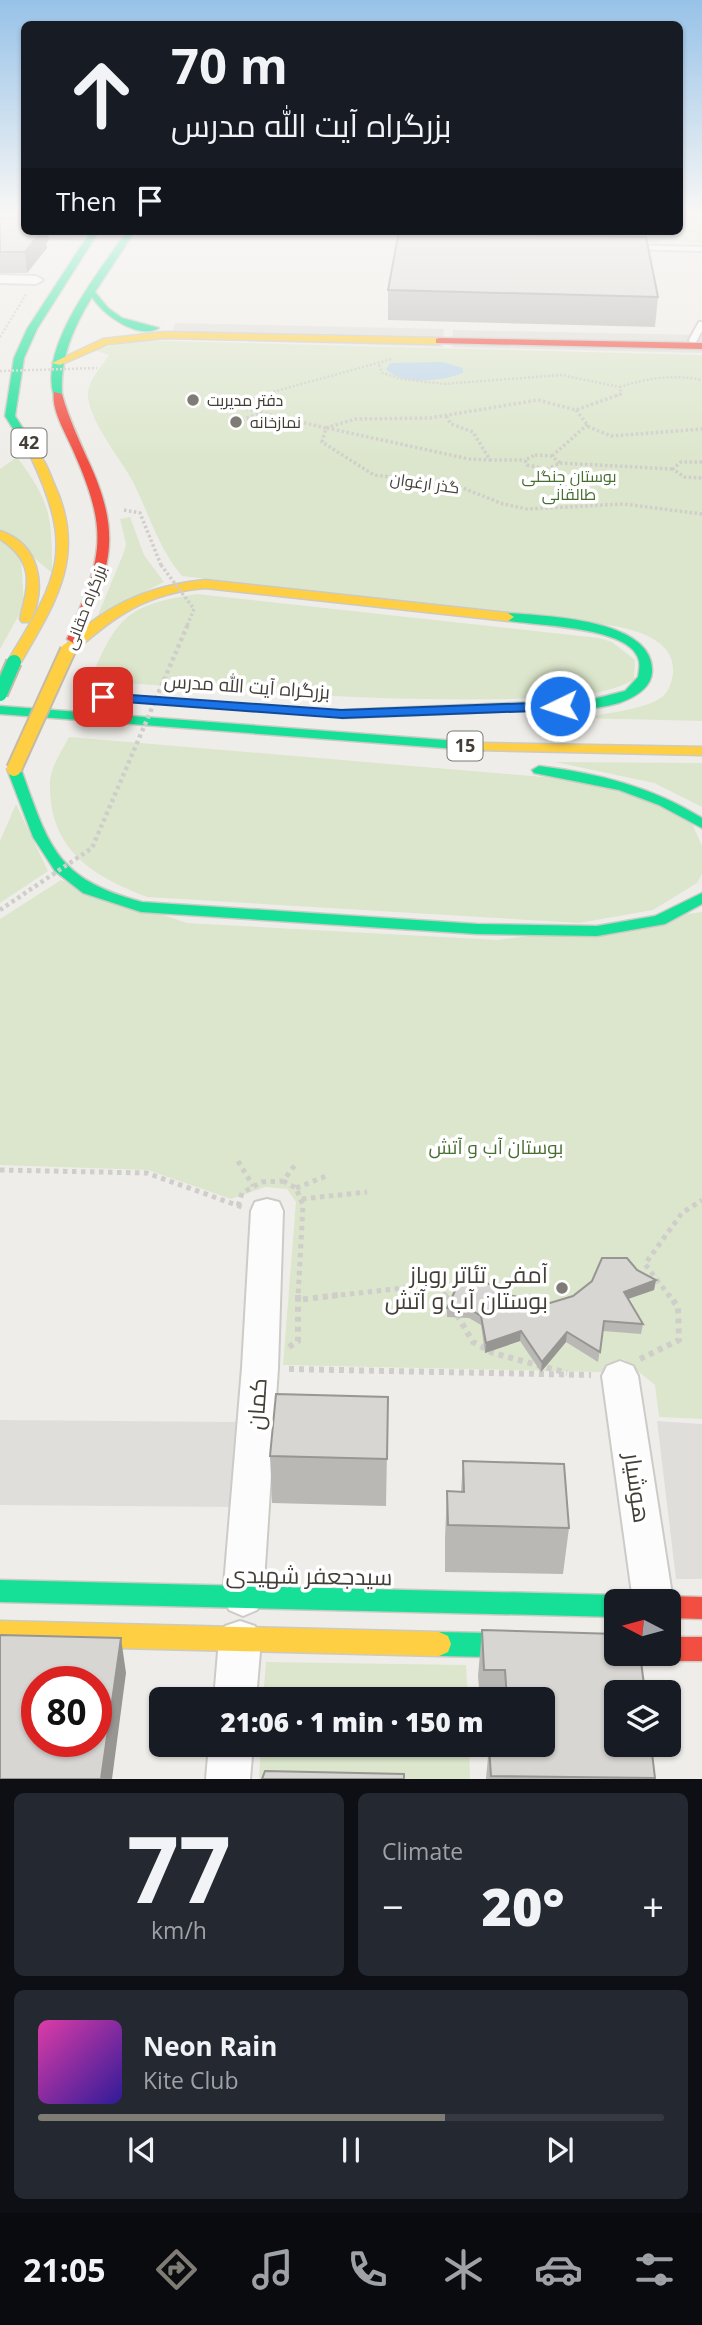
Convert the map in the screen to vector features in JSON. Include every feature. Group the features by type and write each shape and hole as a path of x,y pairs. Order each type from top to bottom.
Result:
{"main road":[{"name":"42","path":"10,416 19,358 32,329 52,298"},
{"name":"بزرگراه حقانی","path":"5,790 68,650 103,564 106,526 96,488 54,392 57,363 92,298"},
{"path":"96,298 103,313 114,321 167,330 699,342"},
{"path":"57,363 106,341 131,336 699,342"},
{"path":"8,444 10,416"},
{"name":"بزرگراه حقانی","path":"0,692 14,662 58,586 67,550 65,522 56,492 42,464 10,416"},
{"path":"0,534 23,550 35,570 33,593 14,662"},
{"name":"بزرگراه آیت الله مدرس","path":"68,650 107,614 133,597 167,587 205,584 590,626 624,638 637,647 649,668 647,679 628,695 608,700 512,710 335,714 536,723"},
{"path":"0,680 30,688 63,692"},
{"path":"0,692 30,688"},
{"name":"15","path":"0,710 228,731 517,749 702,751"},
{"path":"0,719 64,715"},
{"path":"228,731 323,747 480,764"},
{"path":"520,768 601,778 656,796 702,824"},
{"path":"14,769 32,819 56,863 88,890 141,907 463,928 597,931 659,920 680,912 702,898"},
{"name":"سیدجعفر شهیدی","path":"0,1591 604,1606"},
{"path":"240,1640 243,1597"},
{"path":"681,1607 702,1608"},
{"path":"0,1633 604,1648"},
{"path":"681,1649 702,1649"}],"street":[{"name":"کمان","path":"243,1597 260,1368 260,1196"},
{"name":"هوشیار","path":"620,1376 651,1589"},
{"path":"236,1687 240,1640"},
{"path":"228,1779 230,1757"}],"lane":[{"path":"699,342 702,324"}],"path":[{"path":"0,336 24,298"},
{"path":"209,399 222,396 244,401 324,376 379,365 402,356"},
{"path":"379,365 382,373 398,380 439,384 555,375 621,387 643,379 675,375 702,380"},
{"path":"0,370 97,368"},
{"path":"326,428 355,419 400,420 446,416 538,400 576,410 614,399 621,394 621,387"},
{"path":"244,401 239,407 259,414 469,459 525,460 535,455 552,456 560,463 673,469 684,477 702,478"},
{"path":"576,410 590,429 605,434 625,436 702,429"},
{"path":"242,420 259,414"},
{"path":"446,416 451,424 473,432 480,448 490,460"},
{"path":"552,456 587,424"},
{"name":"گذر ارغوان","path":"326,428 322,442 367,472 381,477 450,483 503,504 527,509 624,504 702,514"},
{"path":"525,460 530,467 541,469 556,467 560,463"},
{"path":"673,469 681,462 702,462"},
{"path":"0,910 92,848 194,609 161,565 140,513 123,510"},
{"path":"238,1161 260,1196"},
{"path":"260,1196 295,1165"},
{"path":"0,1170 147,1173 260,1196 296,1188 329,1175"},
{"path":"296,1188 302,1199 298,1300 438,1284 473,1342 493,1353 575,1375"},
{"path":"302,1199 367,1192"},
{"path":"260,1368 620,1376 645,1355 679,1340 678,1307 645,1264 682,1213 702,1200"}],"green space":[{"name":"بوستان جنگلی طالقانی","path":"133,340 702,355 702,721 579,718 645,705 662,697 668,689 673,673 672,660 666,649 657,641 632,630 595,623 182,576 166,554 132,480 98,426 89,403 91,383 109,355 95,350"},
{"path":"17,457 37,487 47,511 52,573 0,529 0,469"},
{"path":"130,517 144,555 164,582 98,615 126,544 120,519"},
{"path":"0,539 21,556 24,606 0,649"},
{"path":"197,594 599,638 612,642 635,660 634,680 589,694 509,699 404,699 90,681 108,642 127,617 155,603"},
{"path":"69,737 567,779 618,789 690,819 702,846 702,874 697,883 653,910 579,923 147,897 108,880 77,857 65,842 51,805 50,782 54,765"},
{"path":"555,762 702,763 702,807 654,783"},
{"path":"16,804 48,871 0,903 0,841"},
{"name":"بوستان آب و آتش","path":"61,880 187,923 498,940 702,912 702,1419 659,1417 655,1385 623,1359 601,1372 283,1365 296,1202 287,1189 265,1187 231,1199 148,1170 0,1165 0,919"},
{"path":"266,1662 466,1665 467,1687 264,1687"},
{"path":"260,1757 469,1757 470,1779 259,1779"}],"shaded area":[{"path":"175,323 444,329 443,347 171,339"},
{"path":"453,330 702,335 702,353 452,347"},
{"path":"0,1420 239,1422 233,1507 0,1505"},
{"path":"657,1421 702,1424 702,1579 676,1579"}],"water":[{"path":"443,362 463,368 463,373 434,380 412,380 386,369 391,363"}],"building":[{"path":"602,1258 627,1258 637,1270 656,1280 624,1292 643,1324 604,1321 600,1352 567,1332 542,1362 521,1331 486,1343 481,1316 470,1309 447,1308 459,1282 480,1279 508,1295 550,1303 573,1296 592,1281"},
{"path":"276,1394 388,1397 387,1459 270,1456"},
{"path":"463,1461 564,1464 569,1528 448,1525 447,1491 464,1492"},
{"path":"482,1630 604,1634 604,1666 642,1666 643,1680 604,1680 604,1757 652,1757 655,1778 491,1776 490,1757 555,1757 555,1687 506,1687 505,1670 484,1670"},
{"path":"0,1635 121,1638 112,1701 112,1666 21,1666 21,1757 104,1757 101,1779 0,1779"},
{"path":"265,1771 404,1774 404,1779 262,1779"}],"traffic: fast":[{"path":"35,455 10,416 19,358 32,329 52,298"},
{"path":"57,394 56,374 61,353 69,331 87,298"},
{"path":"96,298 105,310 118,320 154,328"},
{"path":"342,714 590,704 629,694 645,677 646,659 636,645 618,635 570,623 508,617"},
{"path":"0,694 14,662"},
{"path":"0,710 483,747"},
{"path":"14,769 41,837 61,868 89,890 141,907 477,929 597,931 659,920 702,898"},
{"path":"539,770 624,787 664,802 702,824"},
{"path":"0,1591 604,1606"},
{"path":"439,1644 604,1648"}],"traffic: slow":[{"path":"57,363 106,341 164,335 439,341"},
{"path":"14,662 46,607 62,562 64,539 60,514 51,487 35,455"},
{"path":"0,534 29,560 33,580 26,619"},
{"path":"68,650 100,623 130,603 164,590 205,584 508,617"},
{"path":"14,769 68,650"},
{"path":"483,747 702,751"},
{"path":"0,1633 439,1644"}],"traffic: jam":[{"path":"439,341 702,346"},
{"path":"57,394 66,423 97,495 105,537 99,575 73,639"},
{"path":"681,1607 702,1608"},
{"path":"681,1649 702,1649"}],"place":[{"name":"دفتر مدیریت","path":"193,400"},
{"name":"نمازخانه","path":"236,422"},
{"name":"آمفی تئاتر روباز بوستان آب و آتش","path":"562,1288"}],"route":[{"path":"103,697 342,714 512,710 560,706"}]}
